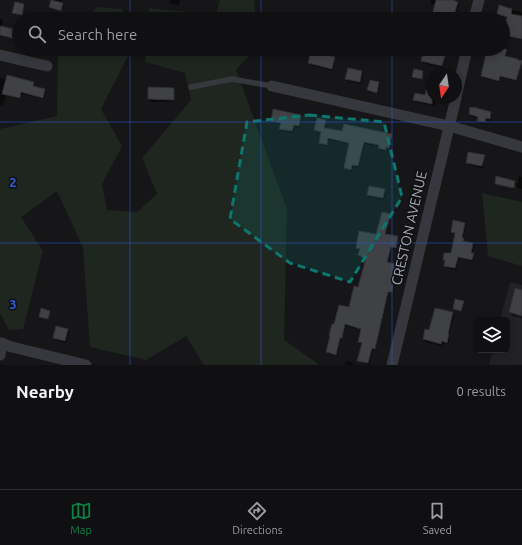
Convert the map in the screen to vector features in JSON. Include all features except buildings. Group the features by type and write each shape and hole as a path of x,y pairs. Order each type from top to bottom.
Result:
{"street":[{"path":"476,12 479,0"},
{"path":"0,55 47,66"},
{"name":"CRESTON AVENUE","path":"462,71 465,56"},
{"path":"272,86 449,126 522,147"},
{"name":"CRESTON AVENUE","path":"392,365 454,104"},
{"path":"0,355 1,343 86,365"}],"lane":[{"path":"191,87 232,79 272,86"}],"highlighted area":[{"path":"309,115 384,122 402,197 350,282 290,263 230,219 247,122"}],"shaded area":[{"path":"220,0 254,0 255,12 217,12"},
{"path":"97,7 122,9 122,12 92,12"},
{"path":"149,8 187,12 149,12"},
{"path":"58,56 128,56 101,109 122,146 102,184 107,210 137,212 157,194 142,158 191,100 185,73 145,62 145,56 249,56 236,70 287,209 284,340 317,363 317,365 204,365 186,336 146,360 90,347 83,248 57,191 21,217 43,251 23,329 9,330 0,313 0,129 57,116"},
{"path":"482,193 522,202 522,266 488,256"},
{"path":"510,282 522,285 522,365 489,364 492,353 510,353 510,317 501,317"}]}
